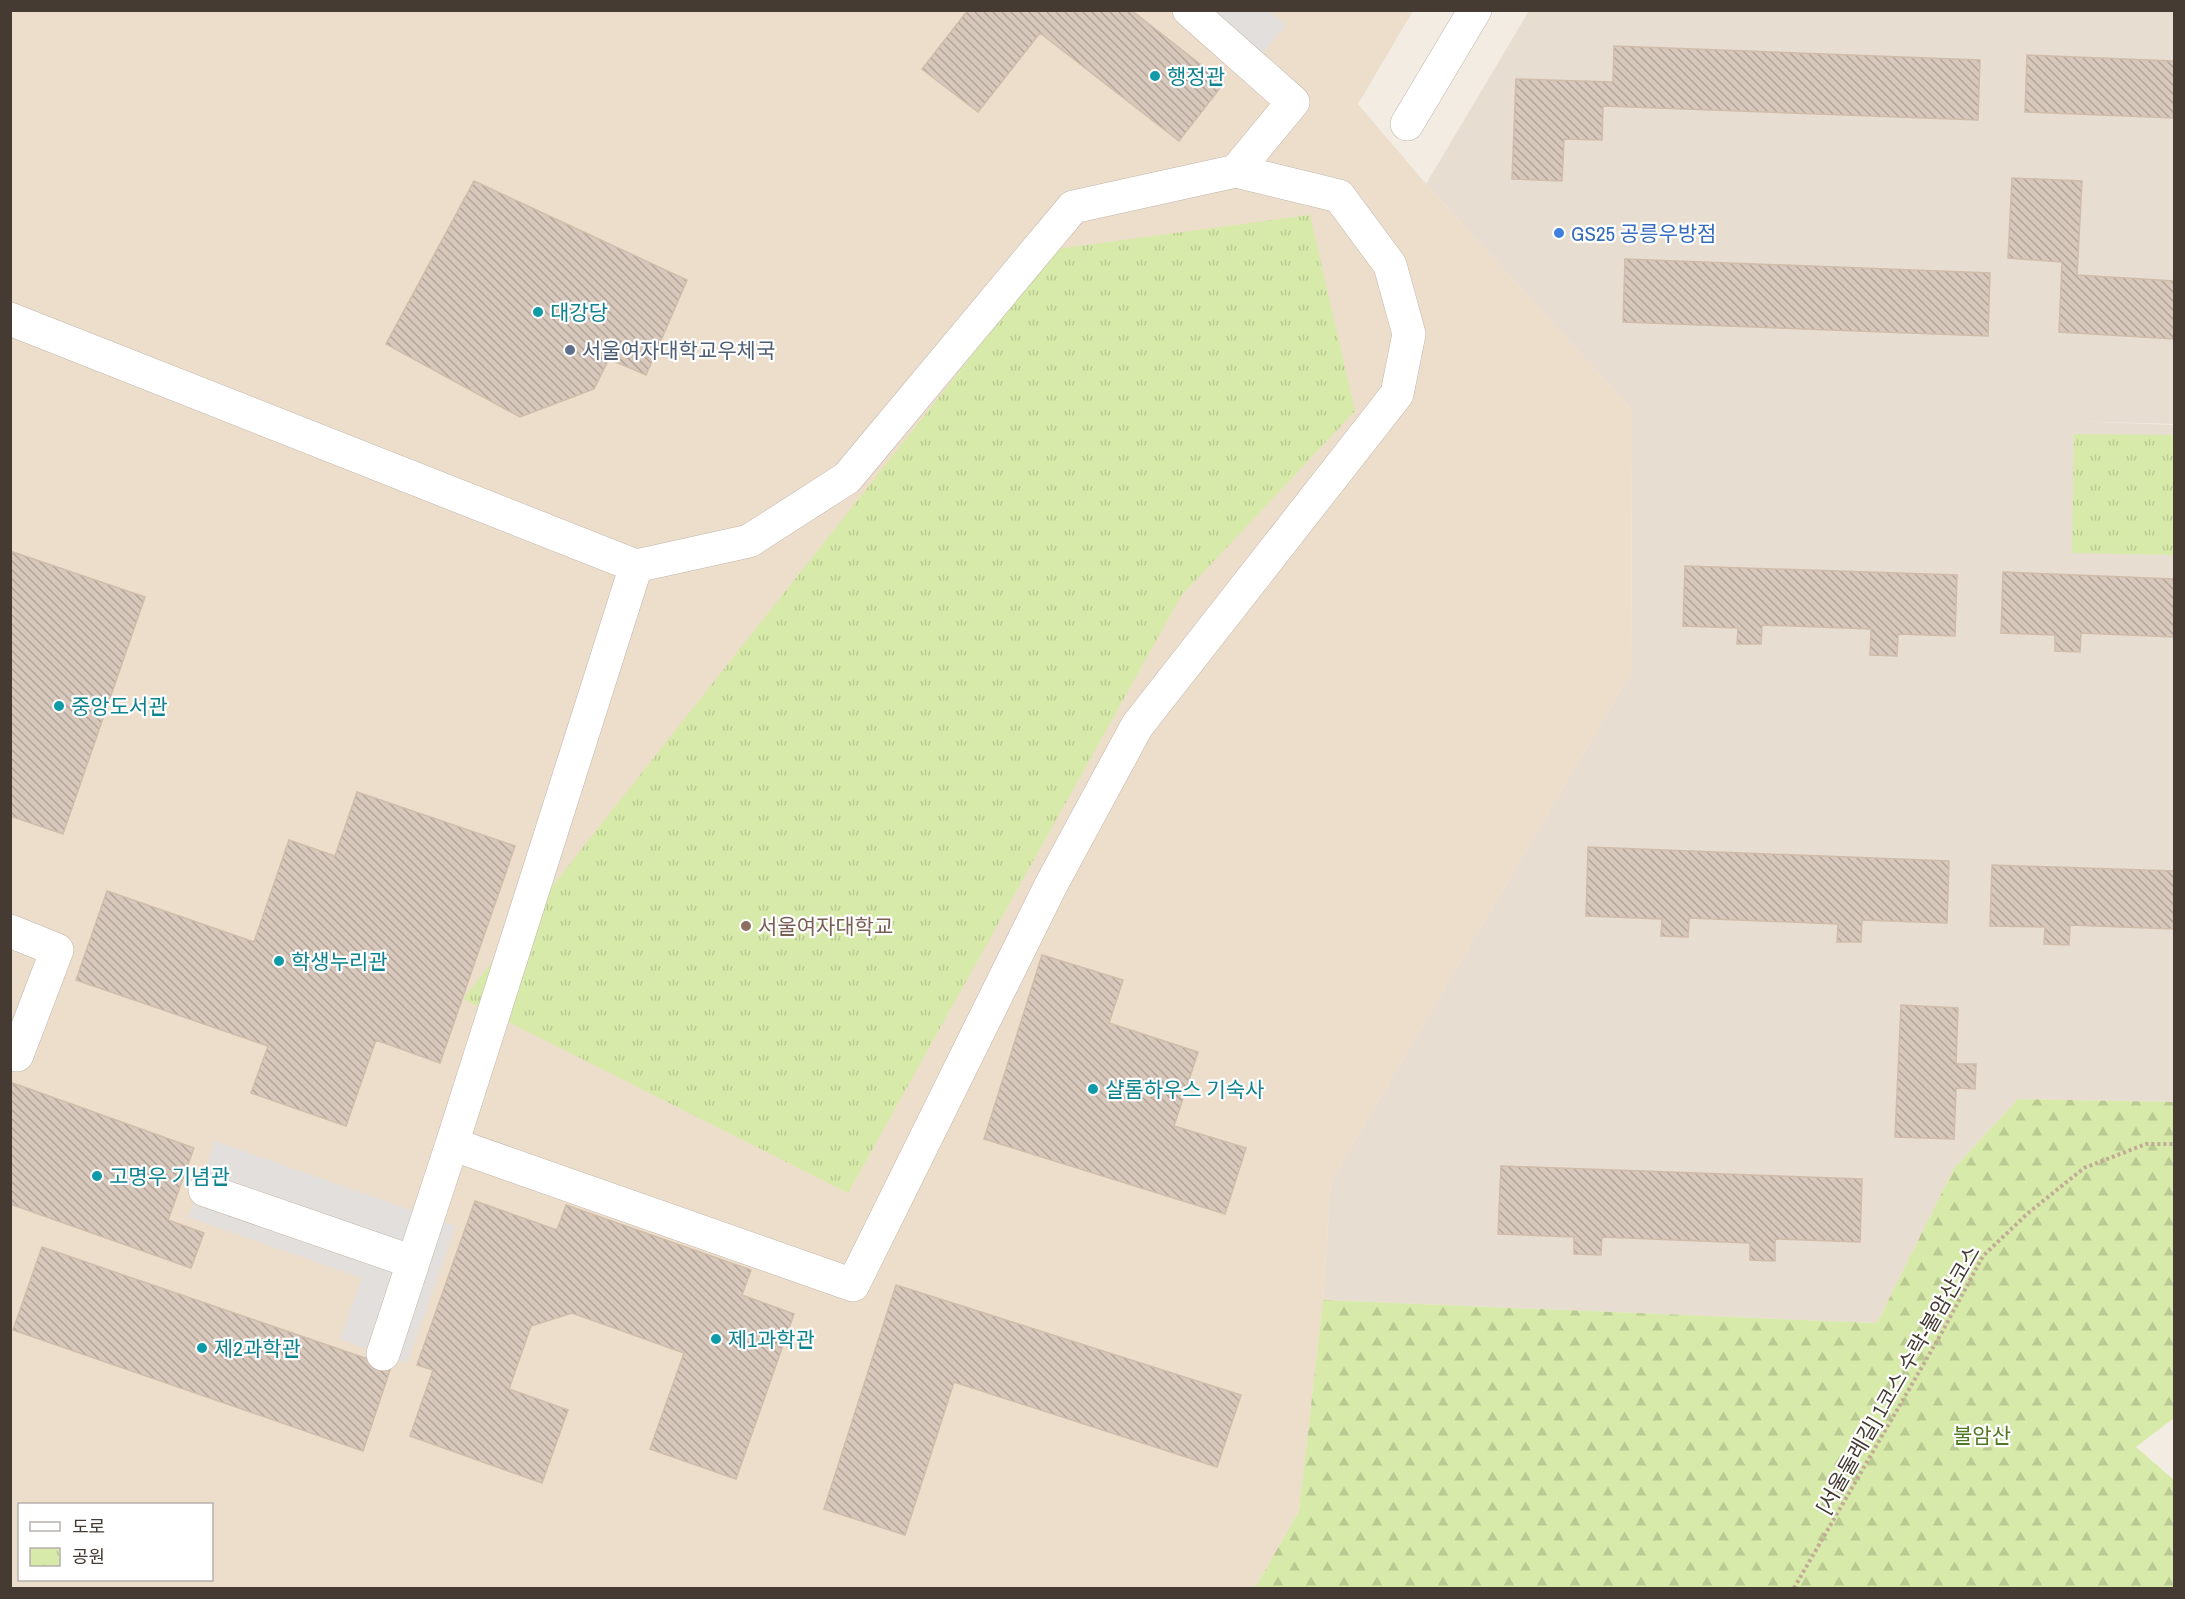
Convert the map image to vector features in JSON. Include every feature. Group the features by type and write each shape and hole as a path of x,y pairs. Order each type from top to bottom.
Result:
{"street":[{"path":"1189,10 1293,102 1236,171"},
{"path":"1407,124 1475,10"},
{"path":"10,319 636,566 749,541 847,478 1073,207 1236,171 1339,196 1390,265 1409,334 1397,394 1137,726 1051,885 853,1285 452,1144"},
{"path":"383,1354 636,566"},
{"path":"10,931 57,950 17,1055"},
{"path":"205,1190 413,1262"}],"path":[{"name":"[서울둘레길] 1코스 수락-불암산코스","path":"1794,1588 1941,1334 1983,1256 2027,1214 2084,1168 2146,1144 2175,1144"}],"shaded area":[{"name":"서울여자대학교","path":"11,11 1413,11 1358,104 1426,184 1631,409 1632,671 1331,1181 1323,1300 1299,1511 1255,1588 11,1588"},
{"path":"1211,11 1269,11 1286,25 1262,54"},
{"path":"1529,11 2174,11 2174,424 2068,421 2174,425 2174,1102 2018,1099 1954,1168 1877,1323 1323,1300 1331,1181 1632,671 1631,409 1426,184"},
{"path":"215,1141 456,1226 407,1363 340,1339 362,1278 188,1217"}],"green space":[{"path":"1310,215 1355,411 1181,596 848,1193 463,999 1056,249"},
{"path":"2074,434 2174,435 2174,555 2072,553"},
{"name":"불암산","path":"2018,1099 2174,1102 2174,1418 2136,1447 2174,1480 2174,1588 1255,1588 1299,1511 1323,1300 1877,1323 1954,1168"}],"building":[{"name":"행정관","path":"968,10 1131,10 1224,83 1179,141 1040,33 978,112 922,69"},
{"path":"1614,46 1980,60 1978,120 1603,106 1602,140 1564,139 1562,181 1512,179 1516,79 1613,82"},
{"path":"2027,55 2174,61 2174,118 2025,112"},
{"path":"2012,178 2082,181 2077,275 2174,281 2174,339 2059,332 2062,262 2008,258"},
{"name":"대강당","path":"474,181 687,280 646,375 609,359 594,389 520,417 386,344"},
{"path":"1625,259 1990,273 1988,336 1623,322"},
{"name":"중앙도서관","path":"10,551 145,597 63,834 10,816"},
{"path":"1685,566 1957,575 1955,636 1898,634 1897,656 1870,655 1871,629 1762,625 1761,644 1737,644 1738,628 1683,626"},
{"path":"2003,572 2174,579 2174,637 2081,633 2080,652 2055,651 2055,635 2001,633"},
{"name":"학생누리관","path":"357,792 515,846 440,1063 376,1040 346,1126 251,1093 268,1046 76,980 107,891 254,942 289,840 335,856"},
{"path":"1588,847 1949,861 1947,923 1862,920 1861,942 1837,942 1838,924 1689,918 1688,937 1661,936 1662,919 1586,916"},
{"path":"1992,865 2174,871 2174,929 2070,925 2069,945 2044,944 2045,927 1990,926"},
{"name":"샬롬하우스 기숙사","path":"1042,955 1123,980 1109,1023 1198,1052 1174,1126 1246,1148 1225,1214 984,1139"},
{"path":"1901,1005 1958,1008 1956,1064 1976,1064 1975,1089 1956,1088 1954,1139 1895,1137"},
{"name":"고명우 기념관","path":"10,1082 194,1148 168,1220 204,1233 191,1268 10,1204"},
{"path":"1501,1166 1862,1179 1860,1242 1775,1239 1775,1261 1750,1260 1750,1243 1602,1237 1601,1255 1574,1254 1574,1237 1498,1234"},
{"name":"제1과학관","path":"475,1201 557,1230 566,1205 751,1270 742,1295 794,1314 736,1479 650,1449 684,1353 572,1313 531,1326 509,1389 568,1410 542,1483 410,1436 433,1370 417,1365"},
{"name":"제2과학관","path":"42,1247 391,1367 363,1451 13,1330"},
{"path":"896,1285 1241,1395 1217,1467 954,1382 905,1535 824,1509"}],"place":[{"name":"행정관","path":"1155,76"},
{"name":"GS25 공릉우방점","path":"1559,233"},
{"name":"대강당","path":"538,312"},
{"name":"서울여자대학교우체국","path":"570,350"},
{"name":"중앙도서관","path":"59,706"},
{"name":"서울여자대학교","path":"746,926"},
{"name":"학생누리관","path":"279,961"},
{"name":"샬롬하우스 기숙사","path":"1093,1089"},
{"name":"고명우 기념관","path":"97,1176"},
{"name":"제1과학관","path":"716,1339"},
{"name":"제2과학관","path":"202,1348"}]}
